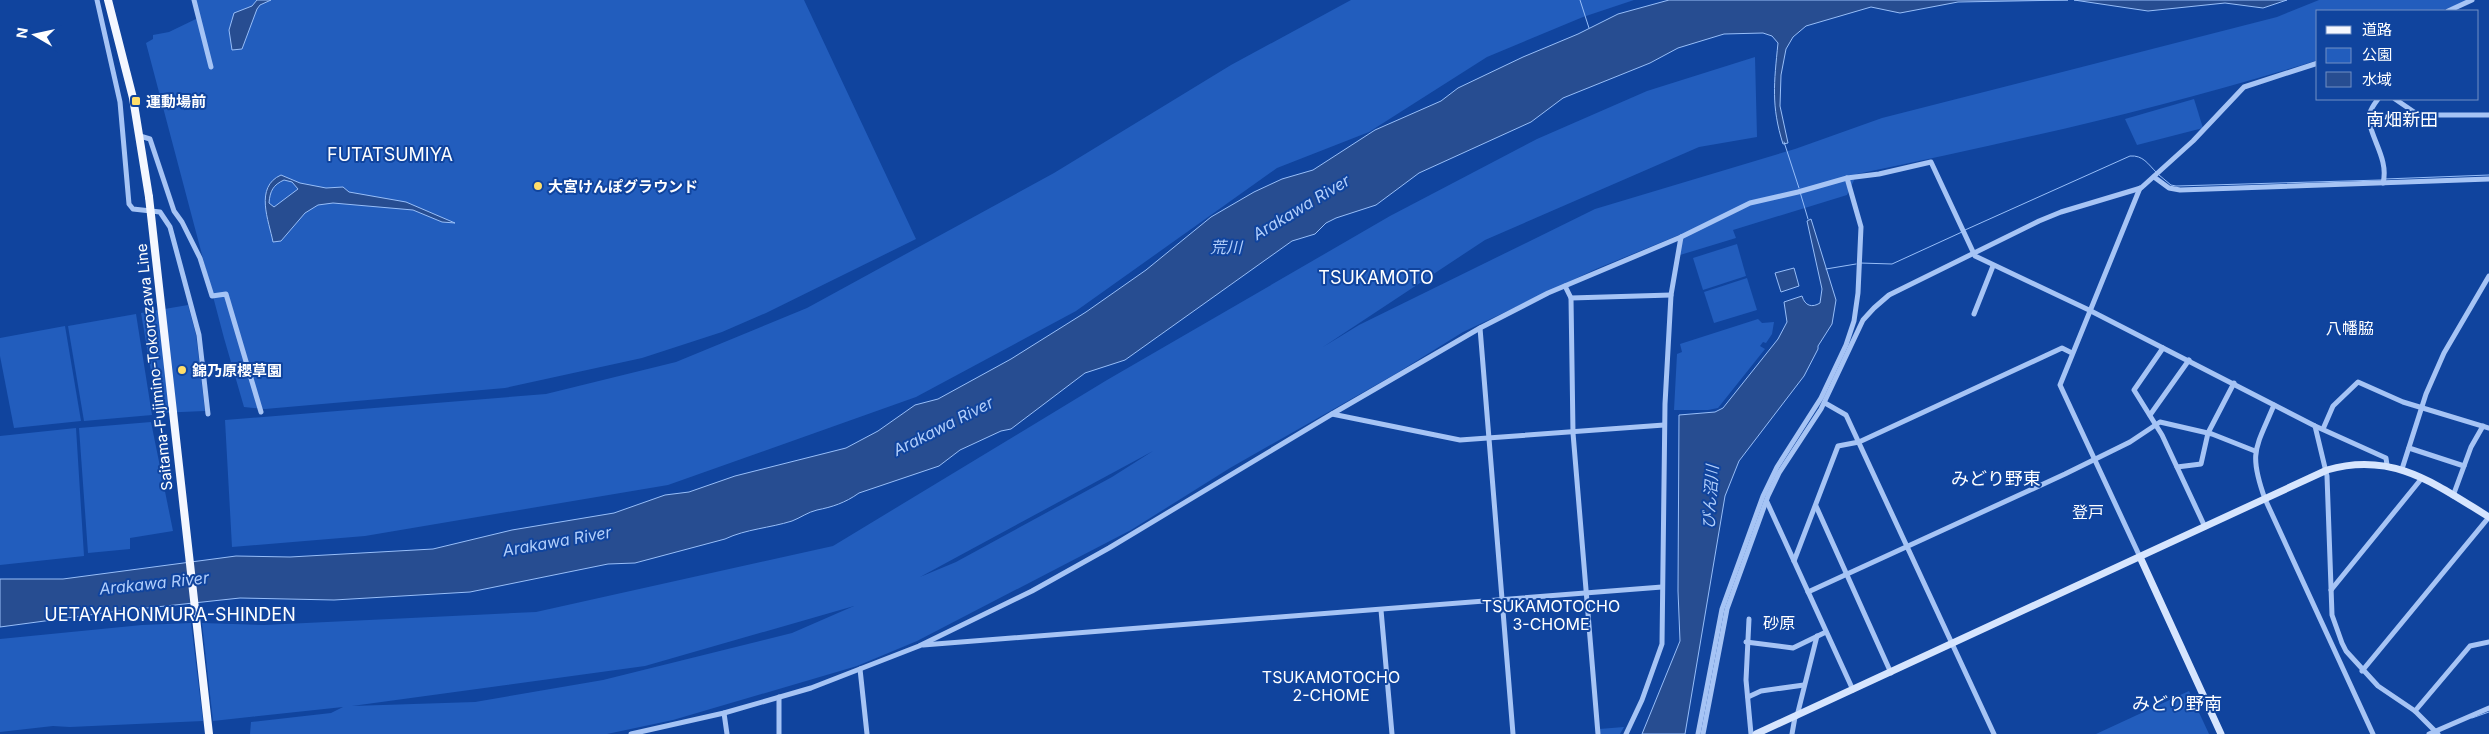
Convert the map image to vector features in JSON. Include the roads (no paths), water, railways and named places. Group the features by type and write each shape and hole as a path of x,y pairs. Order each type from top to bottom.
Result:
{"main road":[{"name":"Saitama-Fujimino-Tokorozawa Line","path":"108,0 127,69 140,136 210,734"}],"street":[{"path":"97,0 120,102 129,204 133,209 160,212 170,227 199,335 208,414"},
{"path":"194,0 211,67"},
{"path":"2450,10 2472,0"},
{"path":"1703,734 1727,609 1767,502 1779,473 1825,403 1860,326 1874,308 1889,295 2056,214 2140,188 2199,135 2244,87 2316,64"},
{"path":"2378,100 2370,118 2385,166 2384,180"},
{"path":"2396,100 2414,112 2423,115 2489,115"},
{"path":"140,136 150,139 174,211 182,222 200,258 212,296 226,294 261,412"},
{"path":"631,734 779,697 919,646 1057,577 1162,517 1332,414 1395,380 1480,328 1565,286 1681,237 1750,203 1847,178 1879,174 1931,162 1973,253 1993,266 2089,310 2315,426 2386,458 2387,465"},
{"path":"2154,177 2169,188 2180,190 2384,180 2489,179"},
{"path":"1698,734 1722,609 1763,496 1777,467 1821,398 1854,321 1858,293 1861,227 1847,178"},
{"path":"2140,188 2060,385 2221,734"},
{"path":"1626,734 1642,700 1661,647 1664,425 1671,295 1681,237"},
{"path":"1974,314 1993,266"},
{"path":"2402,469 2426,394 2444,353 2489,276"},
{"path":"1565,286 1571,298 1573,433 1598,734"},
{"path":"1571,298 1671,295"},
{"path":"1480,328 1513,734"},
{"path":"1794,561 1838,446 1859,442 2062,348 2072,353"},
{"path":"2163,348 2134,390 2155,424 2205,527"},
{"path":"2150,415 2189,360"},
{"path":"2323,429 2333,406 2358,382 2404,402 2489,428"},
{"path":"2177,467 2201,464 2208,433 2234,383"},
{"path":"1825,403 1846,415 1994,734"},
{"path":"2274,405 2255,451 2256,476 2320,622 2373,734"},
{"path":"1332,414 1460,440 1664,425"},
{"path":"1808,592 2093,460 2130,442 2155,424 2162,422 2208,433 2255,451"},
{"path":"2315,426 2327,470 2332,615 2346,651 2362,671 2378,686 2415,711 2437,733"},
{"path":"2453,496 2471,447 2483,426"},
{"path":"2409,448 2464,466"},
{"path":"1756,734 2327,470 2356,463 2387,465 2402,469 2422,478 2489,517 2362,671"},
{"path":"2330,590 2422,478"},
{"path":"1767,502 1853,690"},
{"path":"1816,506 1891,673"},
{"path":"919,646 1662,587"},
{"path":"1381,610 1392,734"},
{"path":"2320,622 2332,615"},
{"path":"1749,619 1746,642 1746,680 1752,734"},
{"path":"1746,642 1794,648 1826,632"},
{"path":"1792,734 1817,636"},
{"path":"2415,711 2470,646 2489,642"},
{"path":"860,669 867,734"},
{"path":"1748,697 1761,691 1804,685"},
{"path":"779,697 779,734"},
{"path":"2429,734 2437,733 2489,708"},
{"path":"724,712 727,734"}],"water":[{"path":"257,0 271,0 260,5 257,9 242,49 232,50 229,30 234,13 252,6"},
{"name":"荒川","path":"1669,0 2068,0 1958,2 1900,13 1871,7 1806,26 1793,37 1786,49 1781,75 1780,106 1788,143 1783,144 1774,94 1778,43 1772,36 1763,33 1724,34 1678,48 1650,63 1563,98 1531,122 1419,173 1376,205 1336,218 1326,223 1315,234 1292,241 1125,360 1085,373 1011,429 1001,431 960,450 939,466 859,493 844,502 814,511 792,521 741,533 635,563 608,564 470,592 334,600 240,598 119,611 0,627 0,579 63,579 236,556 290,557 433,549 512,530 614,513 665,495 689,492 735,476 846,448 878,431 915,405 938,399 1011,359 1086,312 1146,270 1211,217 1254,192 1282,179 1313,170 1375,130 1441,101 1458,88 1523,57 1578,34 1618,14"},
{"path":"2074,0 2287,0 2263,8 2225,3 2148,11"},
{"path":"281,175 300,183 326,188 343,187 349,192 406,202 455,223 442,222 413,210 333,203 318,205 305,213 281,241 273,242 265,205 268,188 273,180","holes":["284,180 292,182 298,189 274,207 269,203 271,192 277,184"]},
{"name":"びん沼川","path":"1811,219 1836,300 1832,324 1818,346 1804,376 1739,461 1725,496 1685,734 1642,734 1680,641 1678,591 1679,415 1715,412 1723,408 1778,339 1787,322 1784,302 1802,296 1809,305 1820,303 1822,289 1807,221"},
{"path":"1794,268 1799,286 1781,292 1775,273"}],"waterway":[{"path":"1580,0 1589,28"},
{"path":"1784,142 1799,188"},
{"path":"1965,230 2130,156 2142,159 2156,172"},
{"path":"2159,175 2171,185 2176,186 2381,180"},
{"path":"2385,179 2489,175"},
{"path":"1800,192 1808,219"},
{"path":"1860,263 1892,264 1962,232"},
{"path":"1826,269 1856,264"},
{"path":"2472,718 2489,712"}],"place":[{"name":"運動場前","path":"136,101"},
{"name":"大宮けんぽグラウンド","path":"538,186"},
{"name":"錦乃原櫻草園","path":"182,370"}],"district":[{"name":"南畑新田","path":"2402,119"},
{"name":"FUTATSUMIYA","path":"390,154"},
{"name":"TSUKAMOTO","path":"1376,277"},
{"name":"八幡脇","path":"2350,328"},
{"name":"みどり野東","path":"1996,478"},
{"name":"登戸","path":"2088,512"},
{"name":"UETAYAHONMURA-SHINDEN","path":"170,614"},
{"name":"TSUKAMOTOCHO 3-CHOME","path":"1551,615"},
{"name":"砂原","path":"1779,623"},
{"name":"TSUKAMOTOCHO 2-CHOME","path":"1331,686"},
{"name":"みどり野南","path":"2177,703"}],"water label":[{"name":"Arakawa River","path":"1301,207"},
{"name":"Arakawa River","path":"943,426"},
{"name":"Arakawa River","path":"557,541"},
{"name":"Arakawa River","path":"154,583"}]}
